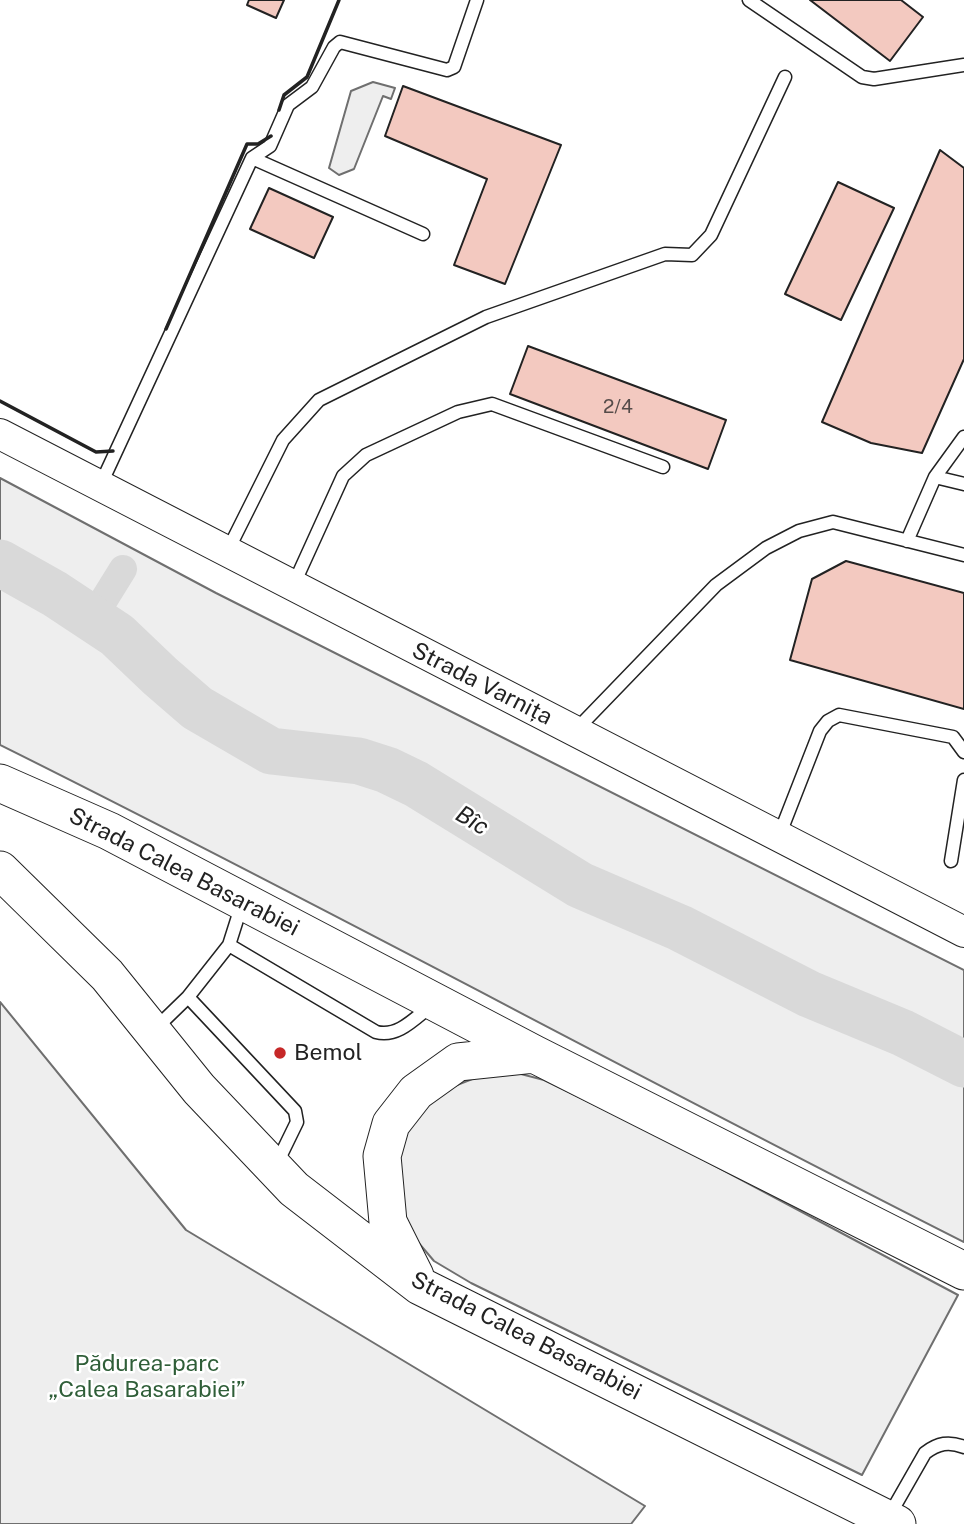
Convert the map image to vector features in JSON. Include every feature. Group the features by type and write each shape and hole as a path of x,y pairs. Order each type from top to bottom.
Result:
{"main road":[{"name":"Strada Calea Basarabiei","path":"0,783 109,831 534,1054 964,1271"},
{"name":"Strada Calea Basarabiei","path":"0,870 107,975 199,1089 294,1189 420,1286 892,1522"},
{"path":"420,1286 388,1222 382,1156 391,1124 416,1092 458,1062 534,1054"}],"street":[{"name":"Strada Varnița","path":"0,434 964,932"}],"lane":[{"path":"100,486 252,158 270,146 288,105 312,87 334,47 340,43 447,70 454,67 477,0"},
{"path":"749,0 862,77 873,79 964,65"},
{"path":"227,552 283,440 319,400 486,317 665,254 692,255 710,235 785,77"},
{"path":"252,158 423,234"},
{"path":"293,587 343,476 366,455 458,412 492,404 663,467"},
{"path":"907,541 935,477 964,437"},
{"path":"935,477 964,484"},
{"path":"575,732 716,585 766,548 799,531 833,522 964,555"},
{"path":"779,837 820,732 828,721 839,715 953,737 964,752"},
{"path":"951,861 964,780"},
{"path":"153,1032 188,998 229,945 243,901"},
{"path":"229,945 376,1032 386,1035 397,1031 435,1003"},
{"path":"188,998 295,1111 297,1122 274,1168"},
{"path":"892,1522 925,1453 933,1446 944,1443 964,1447"}],"green space":[{"path":"373,82 395,88 391,99 383,96 354,169 339,175 329,168 351,91"},
{"path":"0,478 216,593 964,970 964,1242 0,745"},
{"name":"Pădurea-parc „Calea Basarabiei”","path":"0,1002 186,1230 645,1506 631,1524 0,1524"},
{"path":"517,1073 544,1080 659,1136 958,1295 862,1475 471,1283 434,1261 406,1228 394,1162 405,1134 422,1108 452,1087 485,1074"}],"building":[{"path":"249,0 284,0 276,18 247,5"},
{"path":"810,0 901,0 923,17 890,61"},
{"path":"403,86 561,145 505,284 454,265 487,179 385,136"},
{"path":"940,150 964,168 964,359 922,453 871,443 822,422"},
{"path":"838,182 894,208 841,320 785,294"},
{"path":"269,188 333,217 314,258 250,229"},
{"path":"528,346 726,420 708,469 510,394"},
{"path":"846,561 964,593 964,709 790,660 812,579"}],"waterway":[{"name":"Bîc","path":"0,563 55,594 117,635 197,708 271,751 359,761 387,770 416,784 580,885 680,928 809,994 903,1033 964,1064"},
{"path":"92,619 123,569"}],"wall":[{"path":"279,110 284,95 307,77 339,0"},
{"path":"166,329 247,144 258,144 271,136"},
{"path":"0,401 96,452 113,451"}],"place":[{"name":"Bemol","path":"280,1053"}]}
